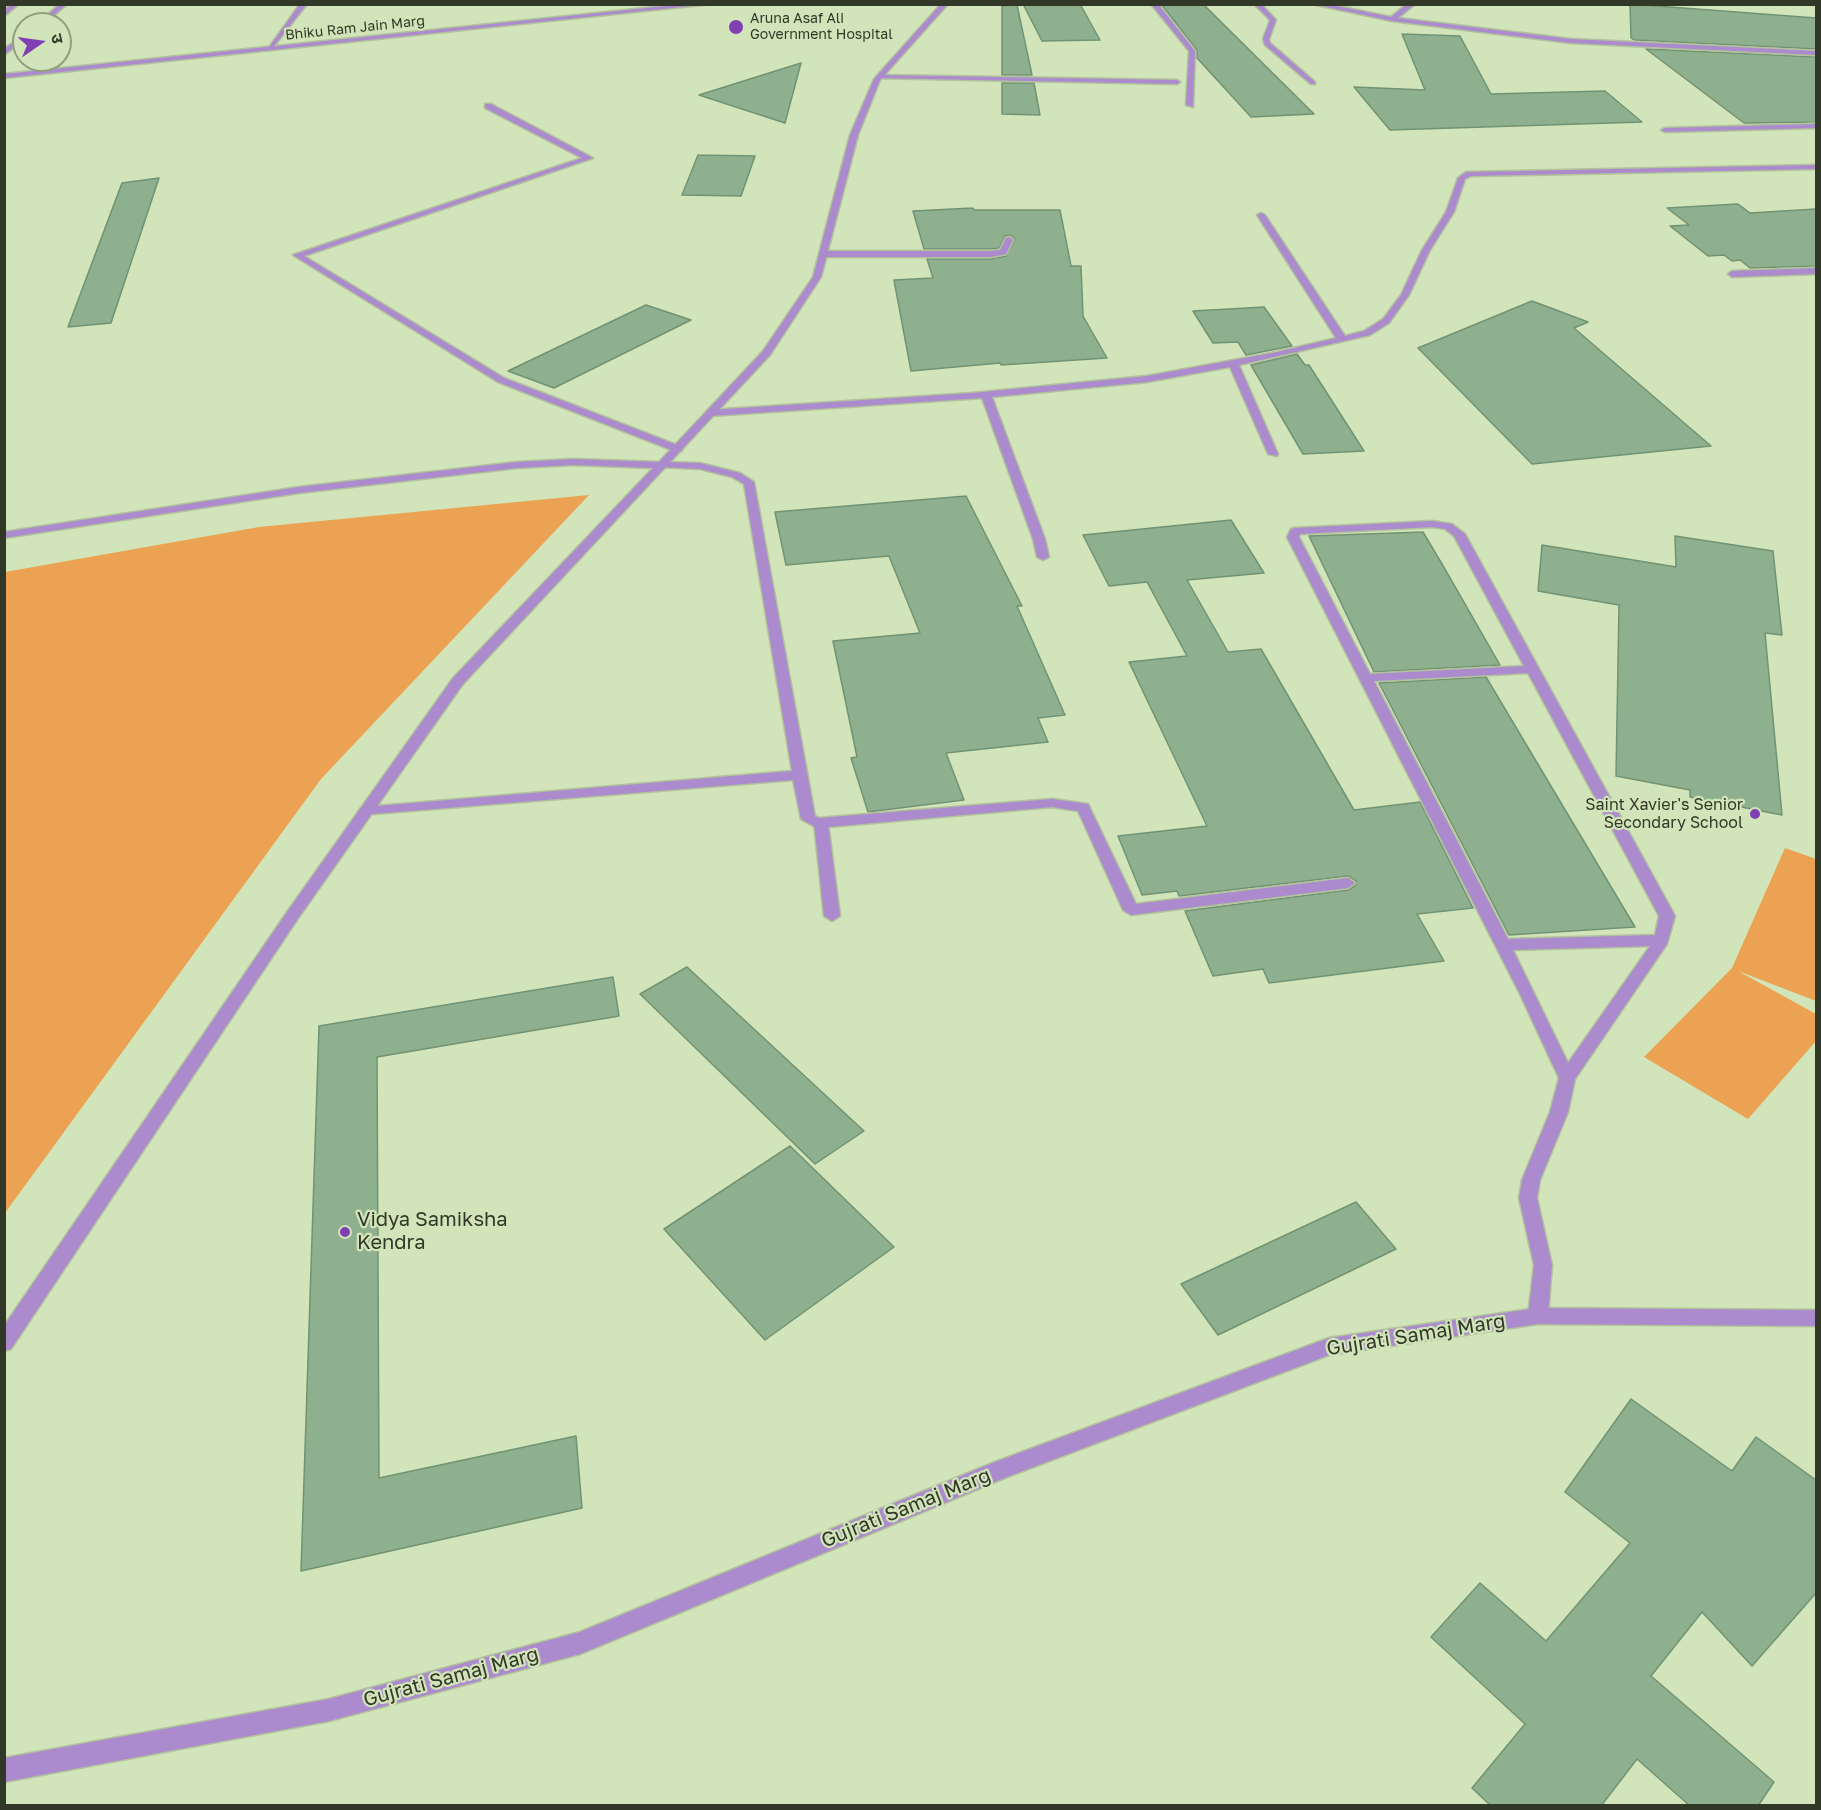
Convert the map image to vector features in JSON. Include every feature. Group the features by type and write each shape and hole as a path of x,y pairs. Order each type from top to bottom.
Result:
{"street":[{"path":"4,14 16,4"},
{"path":"269,49 304,4"},
{"name":"Bhiku Ram Jain Marg","path":"4,76 708,4"},
{"path":"4,1343 292,916 458,681 767,353 817,277 854,135 879,77 945,4"},
{"path":"1154,4 1192,51 1190,105"},
{"path":"1257,4 1273,20 1266,39 1268,44 1313,83"},
{"path":"1315,4 1392,18 1570,41 1816,53"},
{"path":"1392,18 1412,4"},
{"path":"879,77 1177,82"},
{"path":"488,106 589,158 297,255 501,380 678,449"},
{"path":"1665,130 1816,126"},
{"path":"710,413 986,394 1179,375 1367,333 1386,321 1405,295 1426,250 1450,212 1464,175 1816,167"},
{"path":"1261,215 1342,339"},
{"path":"824,254 991,254 1004,252 1009,240"},
{"path":"1732,274 1816,271"},
{"path":"1233,363 1273,454"},
{"path":"986,394 1039,539 1043,557"},
{"path":"4,535 298,490 517,465 573,462 699,466 736,475 749,482 808,819 822,823 1052,803 1083,807 1131,910 1348,884"},
{"path":"1538,1316 1543,1265 1528,1198 1532,1180 1559,1112 1567,1077 1662,940 1667,916 1459,534 1453,529 1432,524 1295,531 1293,537 1503,945 1567,1077"},
{"path":"1366,678 1533,669"},
{"path":"365,812 799,775"},
{"path":"822,823 832,916"},
{"path":"1503,945 1662,940"},
{"name":"Gujrati Samaj Marg","path":"4,1770 328,1710 580,1643 1002,1469 1329,1347 1538,1316 1816,1318"}],"shaded area":[{"path":"589,495 321,779 5,1213 5,572 259,527"},
{"path":"1785,848 1816,859 1816,1001 1738,971 1816,1014 1816,1041 1748,1119 1644,1057 1732,968"}],"building":[{"path":"1023,4 1080,4 1100,40 1042,41"},
{"path":"1161,4 1203,4 1314,114 1251,117 1197,58 1197,50"},
{"path":"1630,4 1816,18 1816,49 1634,40 1631,38"},
{"path":"1017,5 1032,75 1002,75 1002,6"},
{"path":"1402,34 1460,36 1491,94 1605,91 1642,122 1390,130 1354,87 1425,90"},
{"path":"1646,49 1816,57 1816,122 1744,123"},
{"path":"801,63 785,123 699,95"},
{"path":"1002,83 1034,83 1040,115 1002,114"},
{"path":"698,155 755,156 741,196 682,195"},
{"path":"159,178 111,323 68,327 122,183"},
{"path":"1738,204 1750,213 1816,209 1816,266 1750,268 1740,260 1732,261 1724,255 1708,256 1670,226 1689,225 1667,208"},
{"path":"973,208 974,210 1060,210 1071,266 1081,266 1083,316 1107,358 1001,365 1000,363 911,371 894,280 933,278 927,259 991,259 1006,256 1015,239 1010,235 1005,236 999,248 991,249 924,249 913,211"},
{"path":"1532,301 1588,322 1574,328 1711,446 1532,464 1418,348"},
{"path":"646,305 691,320 554,388 508,371"},
{"path":"1264,307 1292,346 1246,355 1238,342 1213,343 1193,311"},
{"path":"1297,354 1305,365 1309,365 1364,451 1303,454 1251,365"},
{"path":"966,496 1022,606 1017,606 1065,715 1038,718 1048,742 946,753 964,800 868,812 851,758 857,757 833,641 920,633 889,556 786,565 775,512"},
{"path":"1231,520 1264,573 1187,580 1228,652 1261,649 1354,810 1420,802 1473,908 1417,914 1444,961 1269,983 1263,969 1213,976 1185,911 1348,890 1356,885 1356,881 1348,876 1179,896 1177,891 1142,895 1118,836 1207,826 1129,662 1187,656 1147,582 1109,586 1083,535"},
{"path":"1423,532 1500,665 1374,672 1309,536"},
{"path":"1675,536 1773,551 1782,635 1765,633 1782,815 1690,797 1690,790 1616,776 1619,605 1538,591 1542,545 1676,567"},
{"path":"1486,677 1635,927 1509,935 1379,683"},
{"path":"687,967 864,1131 815,1164 640,994"},
{"path":"613,977 619,1016 377,1057 379,1478 576,1436 582,1508 301,1571 319,1026"},
{"path":"790,1146 894,1247 765,1340 664,1229"},
{"path":"1356,1202 1396,1249 1218,1335 1181,1284"},
{"path":"1631,1399 1732,1471 1756,1437 1816,1480 1816,1593 1752,1666 1702,1612 1651,1676 1774,1782 1758,1806 1690,1806 1637,1759 1601,1806 1491,1806 1472,1788 1525,1724 1431,1637 1480,1583 1546,1641 1630,1543 1565,1492"}],"place":[{"name":"Aruna Asaf Ali Government Hospital","path":"736,27"},
{"name":"Saint Xavier's Senior Secondary School","path":"1755,814"},
{"name":"Vidya Samiksha Kendra","path":"345,1232"}]}
